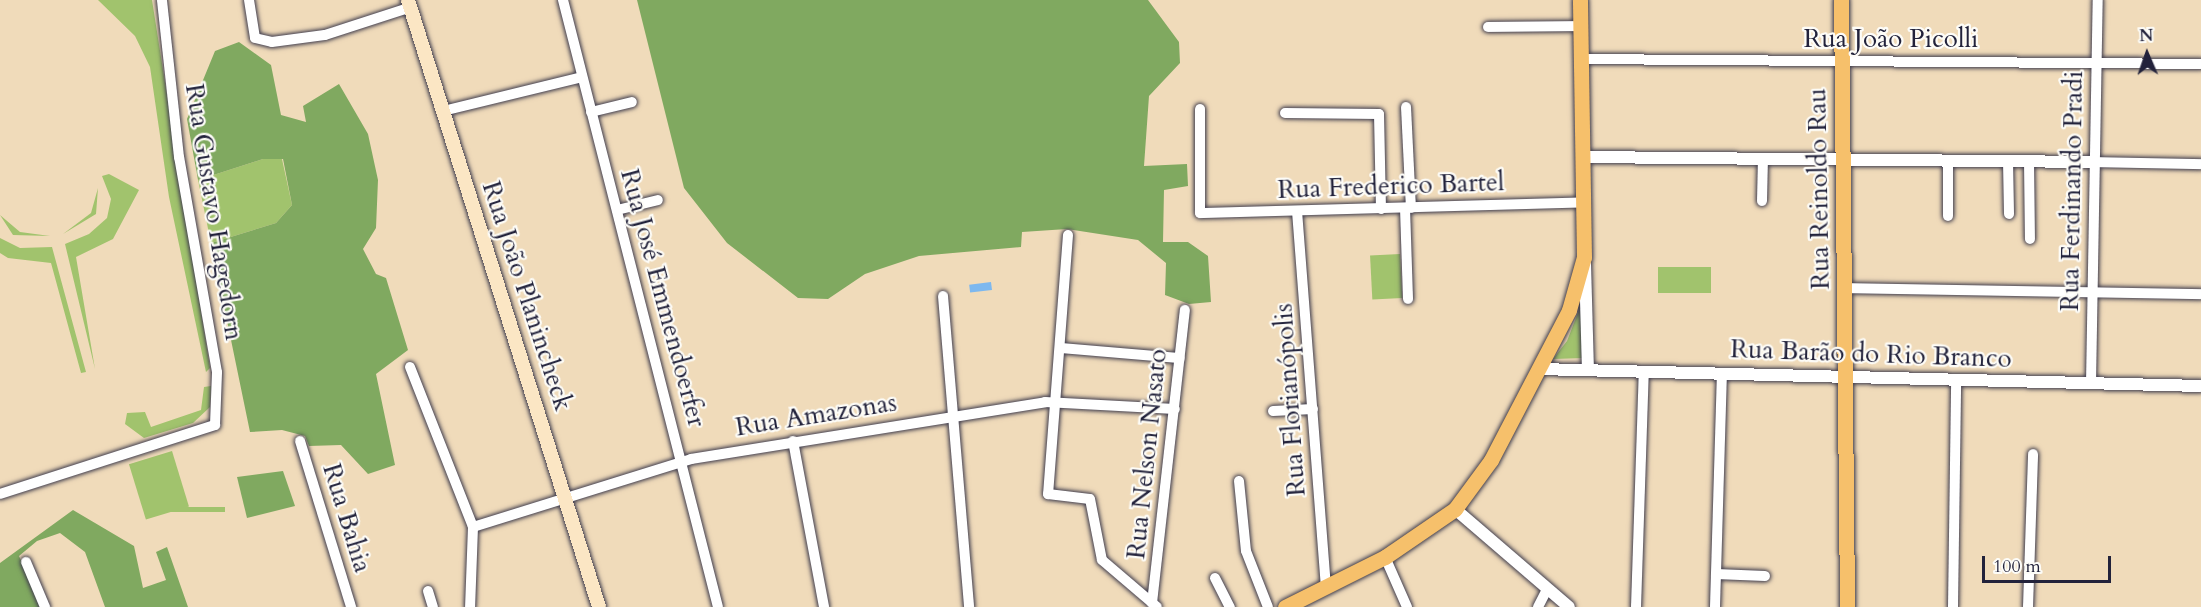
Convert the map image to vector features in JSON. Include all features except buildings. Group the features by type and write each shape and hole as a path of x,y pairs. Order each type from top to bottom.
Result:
{"main road":[{"path":"1285,607 1385,556 1455,509 1491,460 1569,310 1584,257 1580,0"},
{"name":"Rua Reinoldo Rau","path":"1841,0 1847,607"},
{"name":"Rua João Planincheck","path":"409,3 599,607"}],"street":[{"name":"Rua Gustavo Hagedorn","path":"0,494 209,427 217,410 217,372 179,157 162,0"},
{"path":"249,0 258,41 315,37 409,3"},
{"name":"Rua José Emmendoerfer","path":"563,0 718,607"},
{"name":"Rua Ferdinando Pradi","path":"2091,383 2098,0"},
{"path":"1488,27 1581,26"},
{"name":"Rua João Picolli","path":"1581,58 2201,64"},
{"path":"443,111 582,77"},
{"path":"591,112 632,102"},
{"path":"1406,107 1408,298"},
{"name":"Rua Frederico Bartel","path":"1200,109 1200,213 1584,202"},
{"path":"1285,112 1379,114 1381,209"},
{"path":"1583,157 2029,160 2201,164"},
{"path":"1762,201 1763,158"},
{"path":"1948,160 1948,216"},
{"path":"2029,160 2030,239"},
{"path":"2008,161 2009,214"},
{"path":"617,210 658,200"},
{"name":"Rua Florianópolis","path":"1297,211 1326,585"},
{"path":"1068,235 1048,494 1090,499 1102,560 1155,605"},
{"path":"1584,257 1588,370"},
{"path":"1844,288 2092,290 2201,294"},
{"path":"943,296 969,607"},
{"name":"Rua Nelson Nasato","path":"1155,605 1185,310"},
{"path":"1060,348 1180,358"},
{"path":"410,368 473,527 470,607"},
{"name":"Rua Barão do Rio Branco","path":"1539,369 2201,386"},
{"path":"1636,607 1644,371"},
{"path":"1715,607 1722,373"},
{"path":"1953,607 1956,379"},
{"name":"Rua Amazonas","path":"473,527 681,460 794,441 1056,400 1175,409"},
{"path":"1273,411 1313,409"},
{"name":"Rua Bahia","path":"300,441 351,607"},
{"path":"794,441 824,607"},
{"path":"2028,607 2032,454"},
{"path":"1239,482 1246,551 1268,607"},
{"path":"1455,509 1569,607"},
{"path":"1385,556 1407,607"},
{"path":"26,562 45,607"},
{"path":"1716,574 1765,576"},
{"path":"1215,578 1230,607"},
{"path":"1538,607 1547,589"},
{"path":"428,591 433,607"}],"green space":[{"path":"98,0 152,0 210,368 206,372 169,197 150,67 135,36"},
{"path":"637,0 1148,0 1179,42 1180,63 1149,96 1144,166 1187,164 1188,186 1164,190 1163,242 1188,242 1208,256 1211,302 1189,304 1165,295 1166,263 1138,240 1067,229 1022,232 1021,247 919,256 865,274 828,299 798,298 727,243 684,188"},
{"path":"239,42 271,65 281,115 306,122 303,106 339,84 368,134 378,180 376,228 363,249 376,274 386,278 408,350 376,374 395,465 368,474 341,445 309,446 305,436 282,430 250,432 211,243 276,223 292,205 283,159 263,159 198,180 187,119 215,51"},
{"path":"263,159 282,159 292,205 276,223 211,243 198,180"},
{"path":"109,174 139,190 113,239 76,257 95,369 65,244 89,234 107,218 111,199 102,176"},
{"path":"98,188 96,214 63,234 91,213"},
{"path":"0,215 20,232 50,236 13,235"},
{"path":"0,238 20,248 52,247 86,372 81,373 51,263 8,258 0,253"},
{"path":"1400,254 1402,298 1372,300 1370,256"},
{"path":"1658,267 1711,267 1711,293 1658,293"},
{"path":"1581,305 1584,358 1553,359 1567,341"},
{"path":"211,386 210,407 193,423 144,438 125,424 127,413 145,412 151,427 201,410 204,387"},
{"path":"172,451 189,506 146,520 129,464"},
{"path":"283,471 295,506 247,518 237,477"},
{"path":"160,507 225,507 225,512 160,512"},
{"path":"73,510 134,546 143,588 166,580 156,552 167,547 188,607 105,607 85,552 60,533 37,541 19,556 42,607 0,607 0,563"}],"water":[{"path":"991,282 992,290 970,293 969,285"}]}
